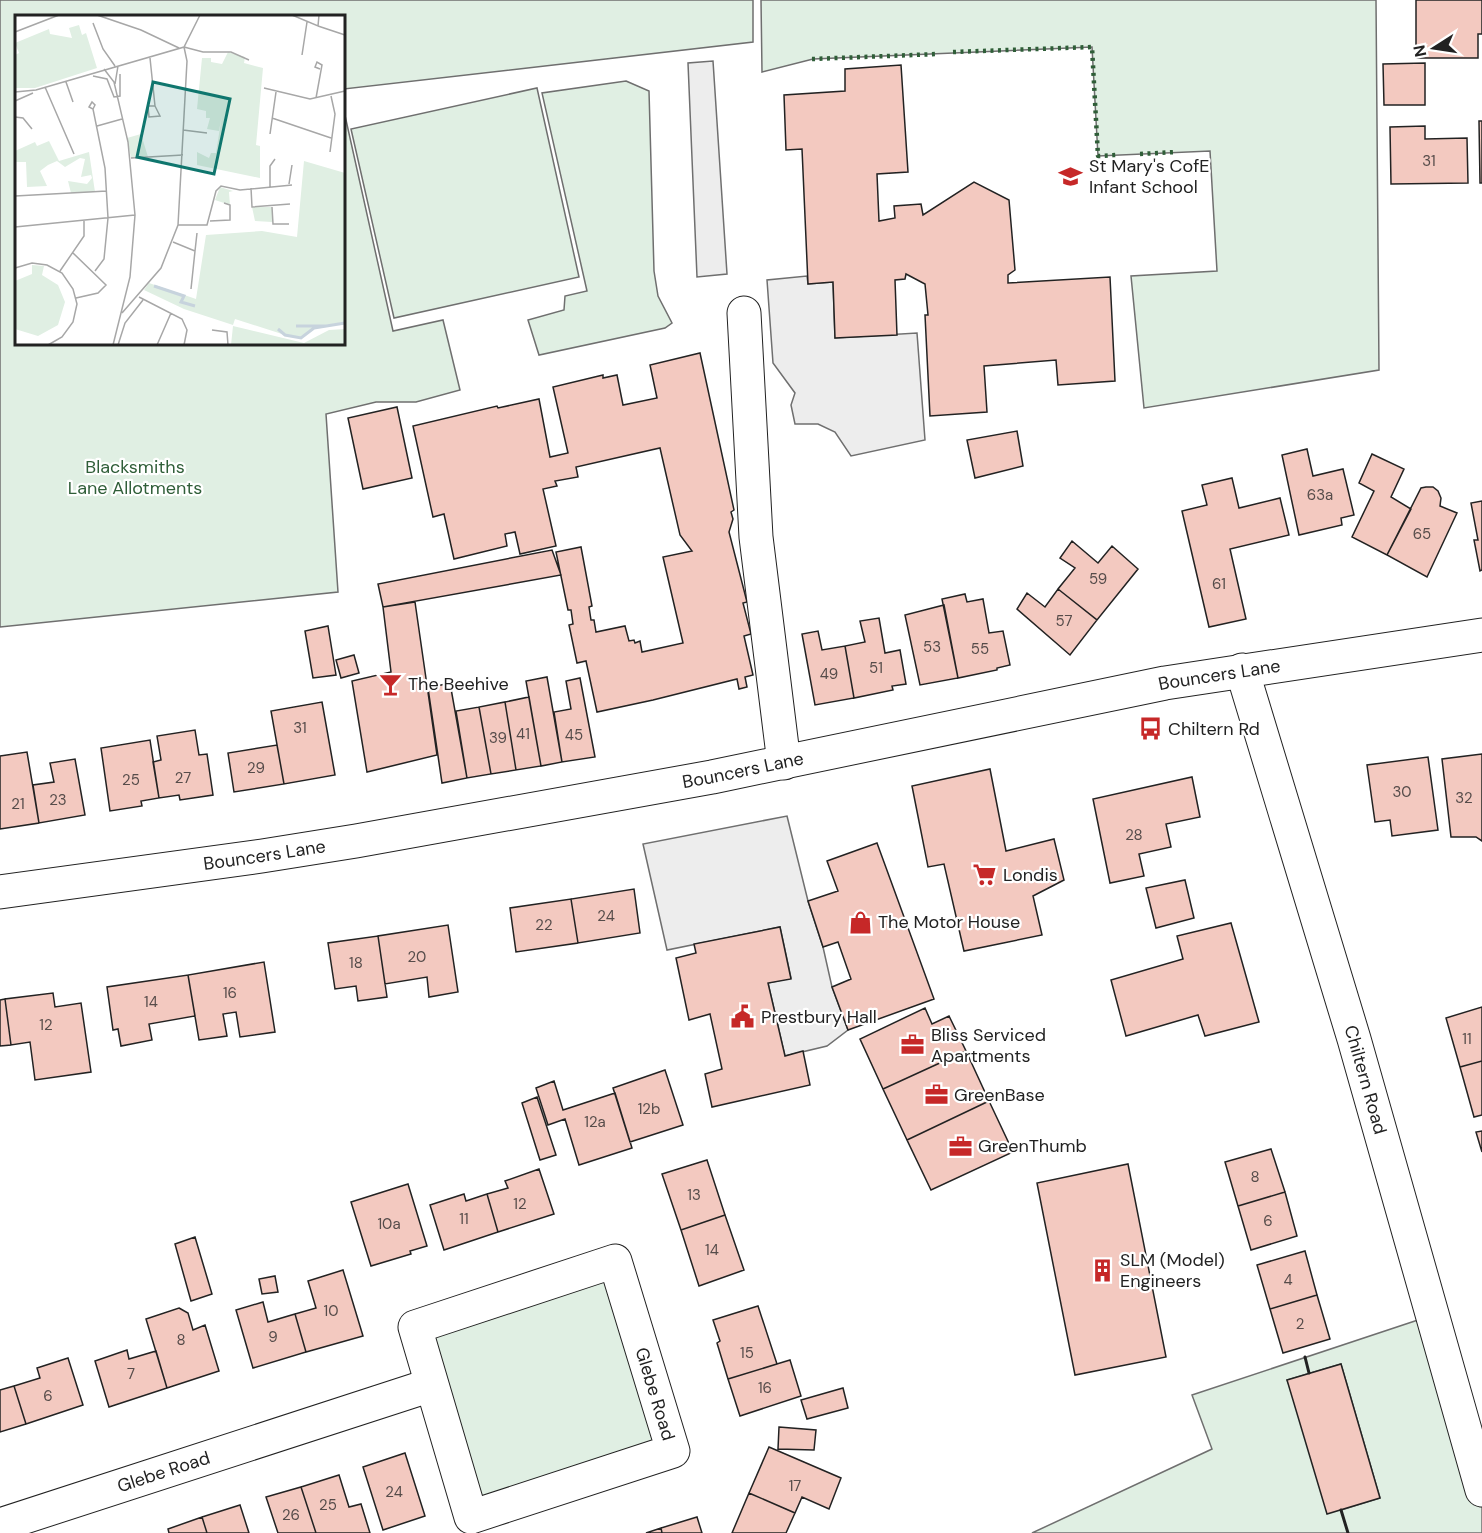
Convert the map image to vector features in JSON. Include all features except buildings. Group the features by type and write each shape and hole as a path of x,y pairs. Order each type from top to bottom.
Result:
{"street":[{"path":"744,312 756,537 784,763"},
{"name":"Bouncers Lane","path":"0,892 262,856 701,779 1165,682 1482,634"},
{"name":"Chiltern Road","path":"1242,670 1354,1039 1482,1490"},
{"name":"Glebe Road","path":"615,1261 673,1451 471,1517 431,1385 415,1327 615,1261"},
{"name":"Glebe Road","path":"0,1525 431,1385"}],"green space":[{"name":"Blacksmiths Lane Allotments","path":"0,0 753,0 753,42 345,89 345,15 15,15 15,345 345,345 345,115 393,331 443,320 460,390 416,402 376,402 326,414 338,592 0,627"},
{"path":"761,0 1376,0 1379,370 1144,408 1131,276 1217,271 1210,151 1098,156 1092,47 813,59 762,72"},
{"path":"626,81 649,91 654,271 658,296 672,323 665,328 539,355 528,320 564,310 565,296 587,291 542,93"},
{"path":"537,88 579,277 394,318 351,129"},
{"path":"615,1261 673,1451 471,1517 415,1327"},
{"path":"1433,1315 1482,1490 1482,1533 1032,1533 1212,1449 1192,1395","holes":["1341,1364 1380,1498 1341,1510 1287,1380"]}],"shaded area":[{"path":"713,61 727,274 697,277 688,63"},
{"path":"807,276 808,284 833,282 835,338 917,333 925,440 851,456 835,432 818,424 795,424 791,405 795,393 773,363 767,280"},
{"path":"787,816 832,987 848,1030 827,1046 785,1056 768,983 791,978 780,927 667,950 643,844"}],"hedge":[{"path":"953,52 1092,47 1098,156 1117,155"},
{"path":"812,59 938,54"},
{"path":"1140,154 1176,152"}],"wall":[{"path":"1305,1357 1309,1373"},
{"path":"1341,1510 1348,1533"}],"place":[{"name":"St Mary's CofE Infant School","path":"1071,176"},
{"name":"The Beehive","path":"390,684"},
{"name":"Chiltern Rd","path":"1150,729"},
{"name":"Londis","path":"985,875"},
{"name":"The Motor House","path":"860,922"},
{"name":"Prestbury Hall","path":"743,1017"},
{"name":"Bliss Serviced Apartments","path":"913,1045"},
{"name":"GreenBase","path":"936,1095"},
{"name":"GreenThumb","path":"960,1146"},
{"name":"SLM (Model) Engineers","path":"1102,1270"}]}
